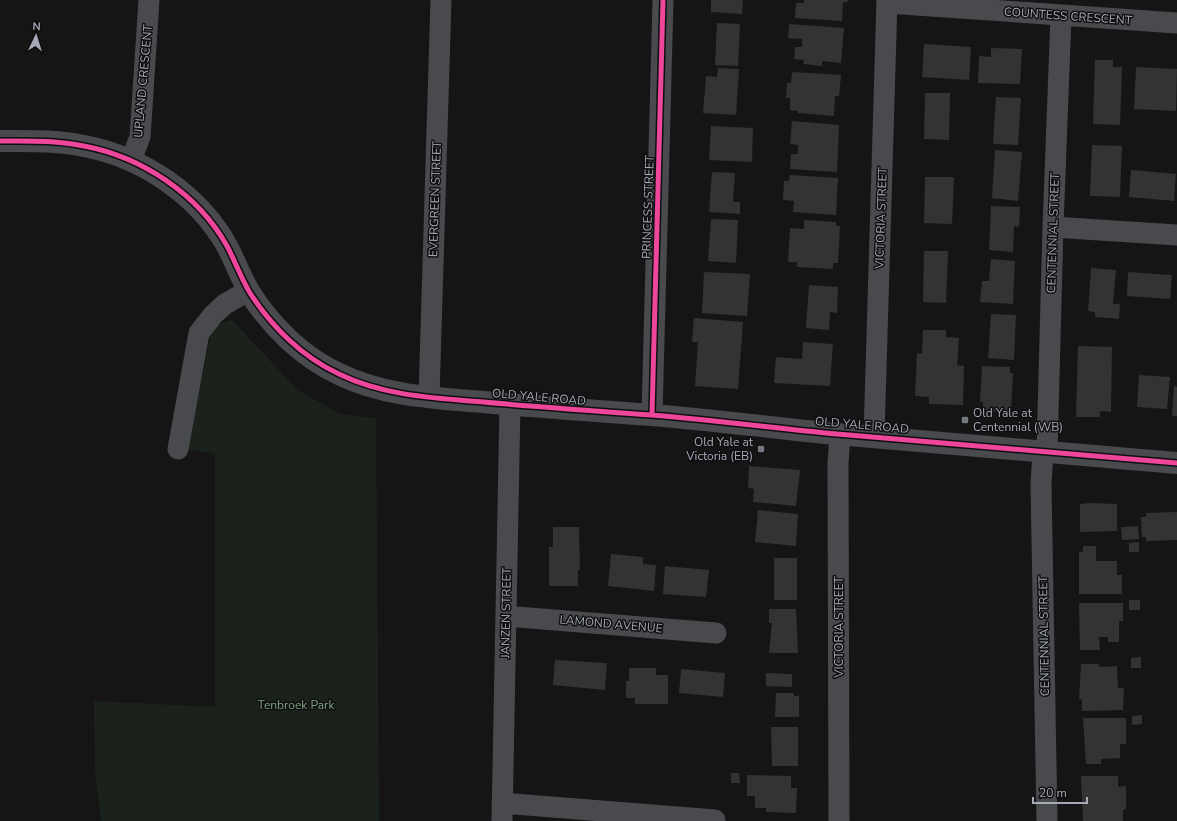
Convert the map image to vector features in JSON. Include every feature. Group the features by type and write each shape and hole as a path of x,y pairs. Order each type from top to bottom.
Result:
{"street":[{"name":"UPLAND CRESCENT","path":"131,160 140,137 149,0"},
{"name":"EVERGREEN STREET","path":"429,397 441,0"},
{"name":"PRINCESS STREET","path":"652,415 663,0"},
{"name":"COUNTESS CRESCENT","path":"887,1 1061,16 1177,23"},
{"name":"VICTORIA STREET","path":"874,436 887,1"},
{"name":"CENTENNIAL STREET","path":"1047,821 1041,484 1045,451 1061,16"},
{"name":"OLD YALE ROAD","path":"0,141 54,142 81,145 109,152 131,160 152,171 182,193 201,211 226,245 248,291 280,331 316,362 338,374 362,384 404,394 429,397 652,415 840,434 1177,463"},
{"path":"1053,227 1177,235"},
{"path":"178,449 199,333 213,315 225,304 248,291"},
{"name":"JANZEN STREET","path":"502,812 510,404"},
{"name":"VICTORIA STREET","path":"839,821 838,463 840,434"},
{"name":"LAMOND AVENUE","path":"506,616 716,633"},
{"path":"502,812 715,820"}],"green space":[{"name":"Tenbroek Park","path":"232,320 298,390 340,414 376,418 379,821 101,821 95,769 94,701 215,707 215,453 187,450 211,334 219,324"}],"building":[{"path":"711,0 743,0 742,14 711,12"},
{"path":"804,0 848,0 847,2 843,2 842,21 795,18 796,3 804,3"},
{"path":"717,23 740,24 738,66 715,65"},
{"path":"789,24 844,28 841,63 822,61 822,66 803,64 804,60 794,59 795,47 802,47 802,39 788,38"},
{"path":"924,44 971,47 969,80 922,77"},
{"path":"991,48 1022,49 1020,84 978,83 979,56 991,57"},
{"path":"1095,60 1113,60 1113,67 1122,67 1120,125 1093,124"},
{"path":"1136,67 1177,69 1176,111 1134,109"},
{"path":"718,68 739,69 736,115 703,113 706,76 717,77"},
{"path":"792,72 841,75 839,96 835,96 834,116 798,113 798,111 790,110 790,98 786,98 787,83 791,83"},
{"path":"925,93 950,93 949,140 924,139"},
{"path":"996,97 1021,98 1018,145 993,144"},
{"path":"792,121 839,125 837,172 790,169 791,154 798,154 798,145 790,144"},
{"path":"711,126 753,128 752,162 709,160"},
{"path":"1092,145 1122,146 1120,197 1090,196"},
{"path":"995,150 1022,152 1018,201 992,198"},
{"path":"1131,170 1176,174 1174,201 1129,197"},
{"path":"712,172 735,173 733,202 740,202 740,214 709,212"},
{"path":"790,175 838,178 836,215 793,212 794,201 783,200 784,181 789,181"},
{"path":"925,177 954,177 952,224 924,223"},
{"path":"991,206 1020,207 1019,227 1014,226 1013,252 989,250"},
{"path":"711,219 738,220 736,263 708,261"},
{"path":"804,220 836,222 836,226 840,226 838,263 833,263 833,269 797,267 797,262 788,262 790,228 804,229"},
{"path":"924,251 948,251 946,303 923,302"},
{"path":"991,259 1015,261 1013,304 980,302 982,281 989,281"},
{"path":"1091,268 1116,270 1113,304 1120,304 1119,319 1095,317 1095,312 1088,311"},
{"path":"704,272 750,274 747,316 702,313"},
{"path":"1128,272 1172,275 1170,299 1127,296"},
{"path":"809,285 838,287 837,313 830,312 829,330 806,328"},
{"path":"991,314 1016,315 1014,360 988,358"},
{"path":"694,318 743,322 738,389 695,386 698,342 692,342"},
{"path":"923,330 946,330 946,337 959,338 957,365 964,366 963,405 929,404 929,397 915,396 917,353 922,354"},
{"path":"803,342 833,344 830,386 774,383 776,357 802,359"},
{"path":"1078,346 1112,347 1111,412 1100,411 1100,417 1076,417"},
{"path":"982,366 1010,367 1010,373 1013,373 1011,412 983,411 983,402 980,402"},
{"path":"1139,375 1170,377 1167,409 1137,407"},
{"path":"1174,386 1177,387 1177,416 1172,416"},
{"path":"749,466 800,470 796,506 753,502 754,489 748,488"},
{"path":"1080,504 1117,504 1117,531 1080,532"},
{"path":"758,510 798,514 796,546 755,542"},
{"path":"1177,512 1177,540 1146,541 1146,537 1142,537 1141,517 1146,517 1146,513"},
{"path":"1138,526 1139,539 1122,540 1121,527"},
{"path":"553,527 579,527 580,570 578,570 578,586 549,586 549,547 553,547"},
{"path":"1139,542 1139,552 1129,552 1129,543"},
{"path":"1083,546 1096,546 1096,561 1117,561 1117,575 1122,575 1122,594 1079,594 1079,552 1083,552"},
{"path":"611,554 643,557 643,564 656,565 654,591 608,586"},
{"path":"774,558 797,558 797,600 774,600"},
{"path":"665,566 709,570 706,597 663,594"},
{"path":"1129,600 1140,600 1140,610 1129,610"},
{"path":"1079,603 1123,603 1123,621 1119,621 1119,642 1108,642 1108,637 1099,637 1100,650 1080,650"},
{"path":"769,609 796,609 798,653 769,653 772,623 769,623"},
{"path":"1141,657 1141,668 1131,668 1131,658"},
{"path":"555,660 607,663 605,690 553,685"},
{"path":"1081,664 1099,664 1099,667 1117,666 1118,688 1124,688 1123,710 1082,711 1082,699 1079,700"},
{"path":"629,668 656,668 656,675 668,675 668,704 635,704 635,698 626,698 626,681 629,681"},
{"path":"681,669 725,673 723,697 679,693"},
{"path":"766,673 792,674 792,687 766,686"},
{"path":"776,693 794,693 794,696 799,696 799,717 775,717"},
{"path":"1142,715 1142,724 1132,725 1132,716"},
{"path":"1083,718 1126,718 1126,744 1120,744 1120,758 1101,759 1101,764 1086,764"},
{"path":"771,727 798,727 798,766 772,766"},
{"path":"731,773 739,773 740,783 731,783"},
{"path":"747,775 791,776 791,788 797,788 796,813 766,812 766,808 755,808 755,796 747,796"},
{"path":"1081,776 1118,776 1118,787 1126,786 1126,809 1123,810 1123,821 1083,821"}],"cycle path":[{"path":"652,415 663,0"},
{"path":"0,141 32,141 74,144 106,151 127,159 166,181 184,194 201,210 215,227 227,246 250,293 258,305 288,340 312,359 325,367 356,381 374,387 410,395 446,399 674,417 837,434 1177,463"}],"place":[{"name":"Old Yale at Centennial (WB)","path":"965,420"},
{"name":"Old Yale at Victoria (EB)","path":"761,449"}]}
